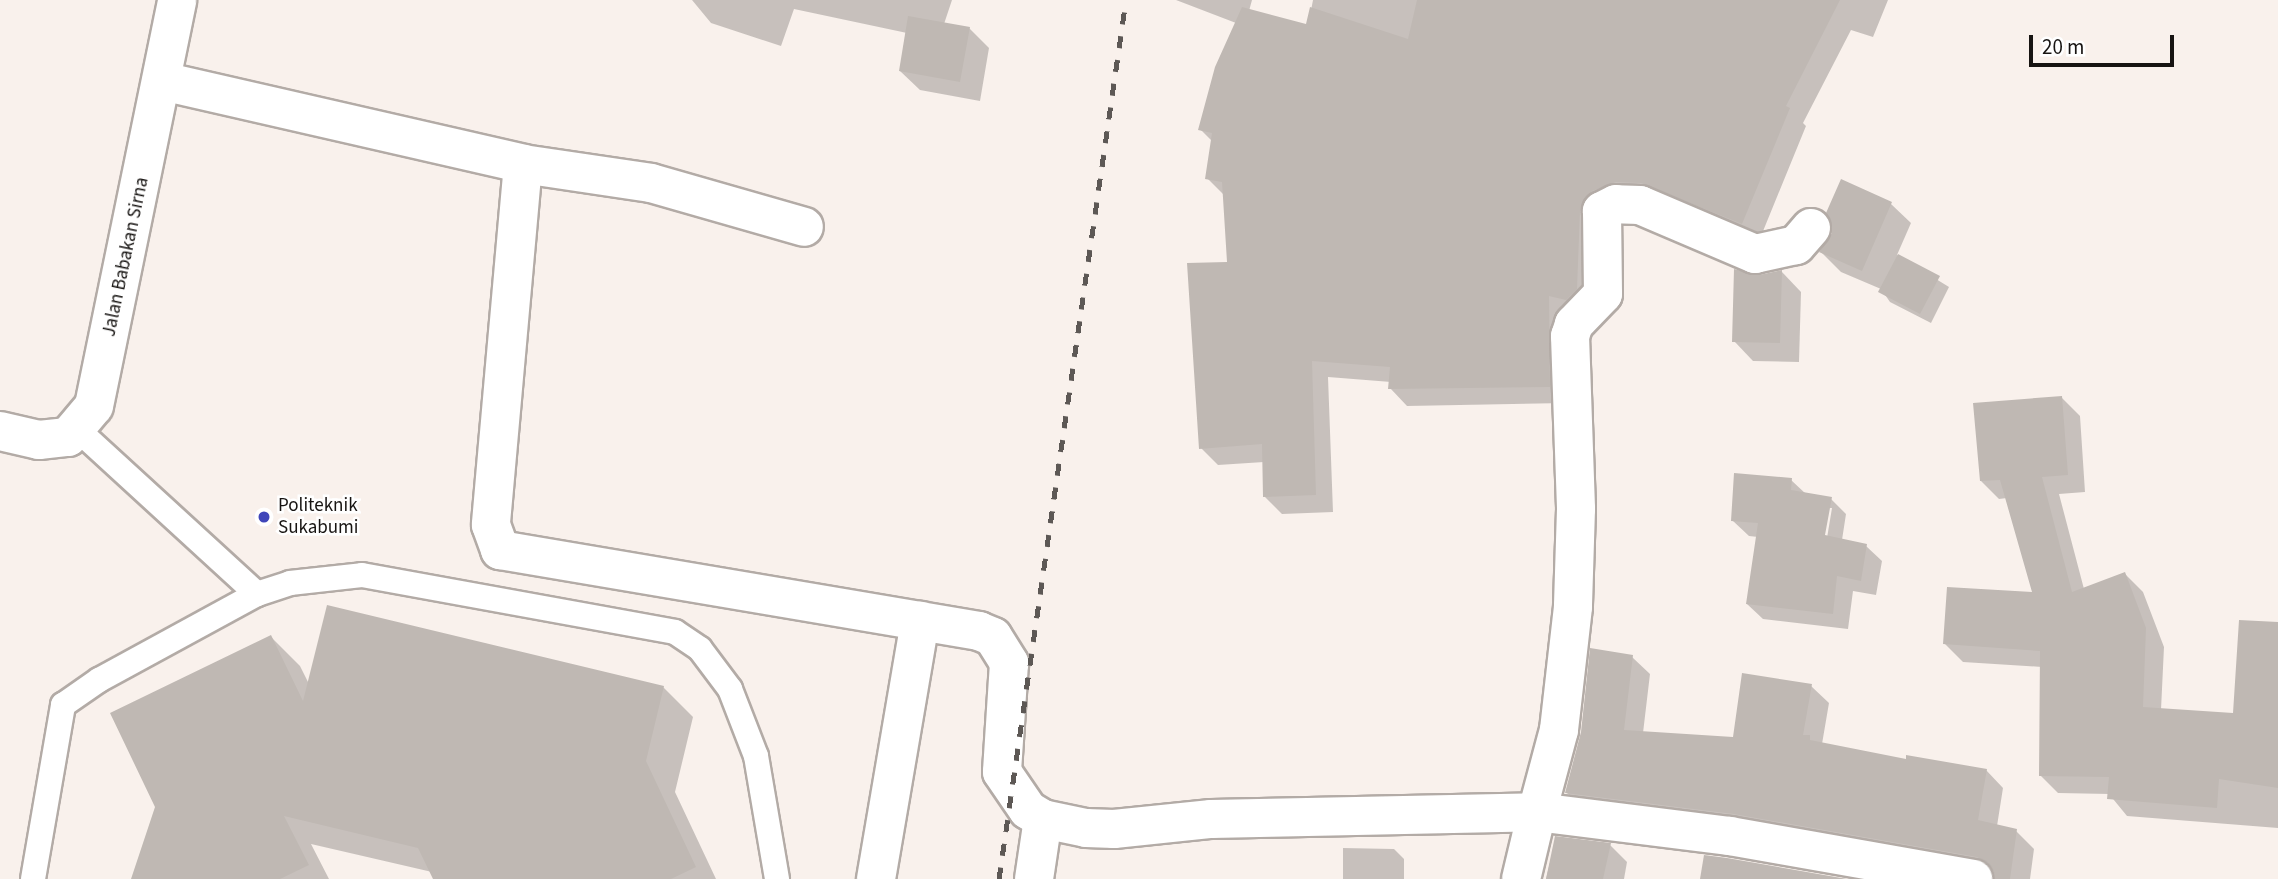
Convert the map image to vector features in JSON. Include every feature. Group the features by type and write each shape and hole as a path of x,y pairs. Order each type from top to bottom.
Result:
{"street":[{"name":"Jalan Babakan Sirna","path":"78,430 94,406 162,81 167,1"},
{"path":"162,81 523,164 651,183 804,227"},
{"path":"523,164 491,525 500,550 979,631 1003,648 1011,685 1002,772 1028,810 1043,818 1086,828 1114,829 1211,819 1537,812 1730,836 1973,879"},
{"path":"1521,879 1559,730 1573,607 1576,509 1570,337 1574,324 1603,294 1602,211 1616,204 1640,205 1755,254 1796,245 1811,228"},
{"path":"0,431 56,439 78,430"},
{"path":"876,879 920,621"},
{"path":"1034,879 1043,818"}],"lane":[{"path":"78,430 257,594"},
{"path":"33,879 63,705 99,680 257,594 290,583 362,575 675,632 700,649 730,689 756,755 777,879"}],"building":[{"path":"1417,0 1840,0 1786,106 1790,108 1742,224 1641,183 1616,182 1592,191 1580,211 1577,289 1566,300 1549,296 1550,387 1388,389 1390,367 1312,361 1316,495 1263,497 1262,444 1199,449 1187,263 1227,262 1222,182 1205,179 1212,133 1198,130 1215,67 1242,7 1306,24 1310,7 1408,39"},
{"path":"908,16 970,27 960,82 899,71"},
{"path":"1841,179 1892,202 1862,271 1819,252 1832,233 1826,213"},
{"path":"1898,254 1940,276 1920,314 1878,292"},
{"path":"1734,269 1759,275 1782,270 1780,343 1732,342"},
{"path":"2062,396 2068,475 2042,477 2072,592 2125,572 2146,628 2143,707 2233,713 2239,620 2278,622 2278,788 2219,779 2217,808 2107,799 2109,777 2039,776 2040,651 1943,644 1947,587 2032,592 2000,480 1980,481 1973,403"},
{"path":"1734,473 1792,478 1791,490 1832,497 1825,535 1867,544 1861,581 1837,576 1833,614 1746,604 1758,523 1731,521"},
{"path":"327,605 664,686 646,761 696,867 671,879 433,879 418,848 284,816 309,865 280,879 131,879 155,807 110,713 271,635 303,701"},
{"path":"1590,648 1633,655 1624,730 1733,737 1742,673 1812,684 1803,735 1810,735 1810,740 1906,759 1906,755 1987,769 1978,820 2017,829 2010,879 1994,879 1988,863 1977,857 1734,814 1565,793 1581,732"},
{"path":"1555,836 1611,843 1603,879 1546,879"},
{"path":"1704,855 1727,858 1847,879 1700,879"}],"railway":[{"path":"999,879 1126,0"}],"place":[{"name":"Politeknik Sukabumi","path":"264,517"}]}
